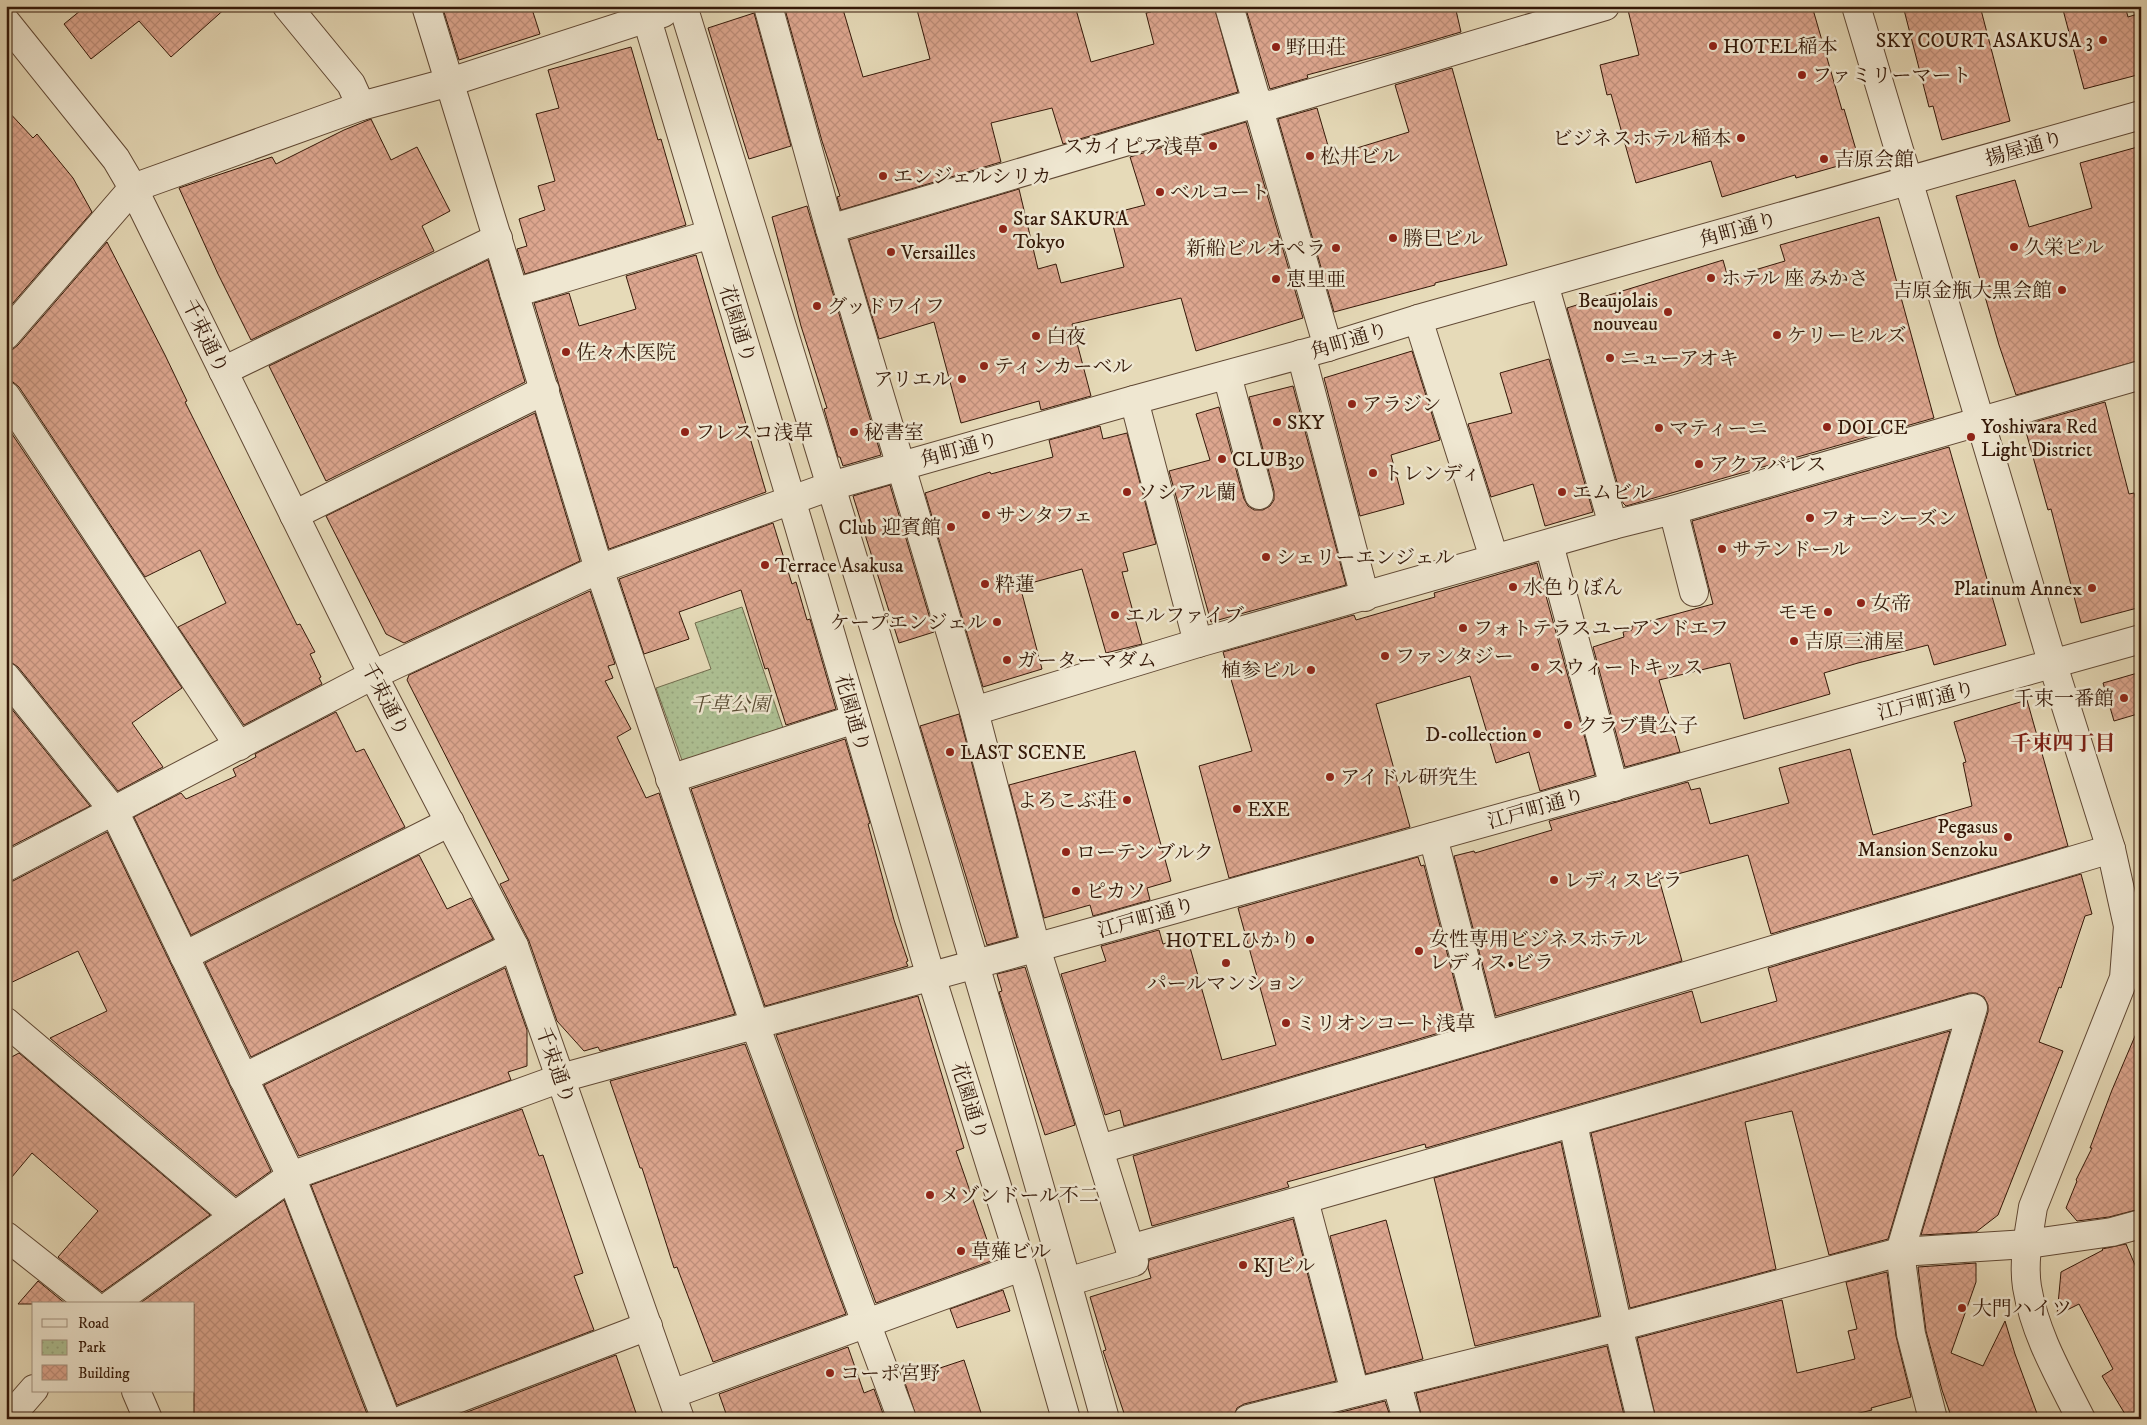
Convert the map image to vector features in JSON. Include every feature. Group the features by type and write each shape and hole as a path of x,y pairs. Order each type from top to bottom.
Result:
{"street":[{"path":"288,6 352,84 361,106"},
{"path":"426,6 599,569 755,1025 902,1419"},
{"path":"6,336 133,188 361,106 450,82 645,13 683,6"},
{"name":"花園通り","path":"683,6 831,486 974,964 1105,1419"},
{"path":"768,6 830,229 974,711 1036,948 1132,1255"},
{"path":"1229,6 1328,347"},
{"path":"830,229 1256,104 1271,105 1606,6"},
{"path":"1856,6 2053,665 2134,925 2124,978 2033,1207 2027,1244 2027,1287 2041,1339 2081,1419"},
{"name":"花園通り","path":"645,13 931,976 1066,1419"},
{"name":"千束通り","path":"6,22 116,159 133,188 373,675 514,946 676,1406"},
{"name":"揚屋通り","path":"1908,180 2141,115"},
{"name":"角町通り","path":"6,867 373,675 599,569 791,502 831,486 1328,347 1418,319 1908,180"},
{"path":"514,293 711,234"},
{"path":"222,371 498,238"},
{"path":"1544,284 1613,525"},
{"path":"1418,319 1494,558"},
{"path":"1301,354 1365,597"},
{"path":"1227,375 1259,495"},
{"path":"974,711 1198,643 1365,597 1494,558 1673,510 2141,375"},
{"path":"294,515 545,390"},
{"path":"6,396 239,746"},
{"path":"1134,400 1198,643"},
{"path":"1673,510 1694,592"},
{"path":"1550,544 1614,787"},
{"name":"江戸町通り","path":"115,1302 290,1176 561,1078 1036,948 2141,639"},
{"path":"8,684 114,811 290,1176 386,1419"},
{"path":"670,779 855,719"},
{"path":"184,956 450,822"},
{"path":"1433,837 1485,1036"},
{"path":"1100,1149 2110,849"},
{"path":"243,1078 514,946"},
{"path":"676,1406 866,1323 1023,1273 1065,1276 1304,1200 1973,1008 1900,1252 1911,1334 1929,1418"},
{"path":"6,1022 235,1216"},
{"path":"1573,1124 1618,1327 1641,1419"},
{"path":"1304,1200 1355,1392"},
{"path":"1248,1419 1618,1327 1900,1252 2027,1244 2112,1232 2141,1224"},
{"path":"6,1236 89,1302"},
{"path":"404,1419 648,1326"},
{"path":"1396,1382 1407,1419"},
{"path":"8,1419 32,1391"},
{"path":"136,1392 148,1419"}],"green space":[{"name":"千草公園","path":"742,607 783,728 683,763 656,688 711,669 695,623"}],"building":[{"path":"86,6 228,6 171,57 139,21 91,59 64,24"},
{"path":"442,6 531,6 540,34 459,60"},
{"path":"784,6 842,6 863,77 930,59 916,6 1075,6 1091,62 1154,44 1146,13 1151,12 1150,6 1214,6 1238,92 1063,144 1052,108 991,123 1001,162 841,210 837,197 840,196 822,141"},
{"path":"1245,6 1455,6 1461,32 1307,75 1308,78 1270,89"},
{"path":"1627,6 1812,6 1842,110 1844,109 1859,160 1796,178 1795,175 1722,197 1711,161 1636,183 1611,94 1607,95 1600,65 1639,55"},
{"path":"1903,6 1980,6 2010,121 1942,140 1933,106 1929,107"},
{"name":"SKY COURT ASAKUSA 3","path":"2062,6 2125,6 2128,17 2141,13 2141,74 2084,89"},
{"path":"754,13 791,146 749,159 708,28"},
{"path":"631,47 658,140 661,139 686,225 525,274 517,249 527,246 519,219 545,210 538,186 555,181 536,114 559,108 548,70"},
{"path":"1452,68 1507,265 1435,283 1435,285 1334,312 1278,119 1317,108 1331,156 1409,132 1395,85"},
{"path":"6,109 33,138 37,134 73,178 92,212 6,311"},
{"path":"371,119 391,160 417,147 450,211 422,226 434,251 251,340 218,274 179,188 272,157 276,164 344,130"},
{"path":"1246,122 1303,318 1196,351 1181,298 1072,324 1091,396 1041,410 1039,401 961,423 934,322 879,339 849,240 1019,189 1038,269 1056,264 1061,283 1124,267 1110,214 1145,205 1130,157"},
{"path":"2141,146 2141,360 2016,395 1999,345 1956,196 2015,180 2029,227 2092,208 2080,163"},
{"path":"807,206 881,455 843,466 840,457 838,457 824,409 827,408 801,326 772,217"},
{"path":"1879,217 1934,418 1626,506 1623,503 1567,308 1723,260 1728,278 1785,261 1780,245"},
{"path":"107,242 165,355 187,401 185,402 297,625 300,624 315,652 310,654 321,677 319,678 322,684 244,725 178,627 226,603 200,550 145,577 19,387 13,382 6,381 6,350 12,350 18,345"},
{"name":"フレスコ浅草","path":"696,255 766,492 609,549 534,303 569,293 579,326 636,309 626,276"},
{"path":"488,260 525,382 326,481 269,366"},
{"path":"1412,351 1440,440 1391,455 1404,504 1360,516 1324,378"},
{"path":"1549,359 1593,512 1545,526 1533,484 1491,497 1468,424 1512,413 1500,373"},
{"path":"1293,386 1346,585 1211,622 1169,471 1210,460 1196,414 1219,407 1244,499 1248,506 1254,510 1263,510 1270,506 1274,500 1274,491 1249,397"},
{"path":"2105,402 2129,494 2134,493 2141,517 2141,607 2081,623 2051,509 2048,510 2024,425"},
{"path":"535,413 580,561 404,643 386,634 326,516"},
{"path":"6,425 182,688 132,723 163,767 118,791 18,667 6,662"},
{"path":"1100,426 1103,439 1127,433 1156,544 1123,553 1128,571 1122,572 1142,644 1106,653 1082,569 1020,586 1042,669 983,687 925,493 990,472 991,474 1053,457 1049,440"},
{"path":"1949,447 2006,645 1934,665 1928,645 1858,663 1824,673 1830,694 1744,719 1730,663 1659,680 1680,752 1625,767 1593,647 1624,637 1623,632 1632,630 1632,626 1713,604 1692,521"},
{"path":"890,485 934,632 899,643 853,496"},
{"path":"773,523 792,584 796,582 807,620 810,619 836,709 786,725 768,668 765,669 741,590 679,612 689,639 644,654 619,579"},
{"path":"1537,563 1595,775 1540,791 1529,752 1496,763 1470,676 1376,704 1410,827 1229,878 1199,766 1252,751 1223,652 1354,615 1356,620 1435,597 1434,593"},
{"path":"590,591 615,664 608,666 613,678 605,681 631,729 617,737 646,798 659,793 735,1014 600,1051 598,1047 584,1051 557,1021 529,941 500,884 509,880 407,680 409,675"},
{"name":"千束一番館","path":"2141,672 2141,713 2114,721 2103,683"},
{"path":"2027,700 2068,846 1771,934 1748,855 1659,879 1682,961 1496,1016 1454,856 1474,851 1475,853 1552,830 1549,821 1688,782 1691,790 1700,788 1710,824 1789,803 1779,768 1850,749 1873,835 1972,806 1963,763 1966,762 1954,722"},
{"path":"6,702 90,806 6,849"},
{"path":"336,712 356,752 364,749 405,827 191,935 134,817 181,793 186,799 236,776 233,769 256,757 255,754"},
{"path":"959,714 1017,937 987,945 920,726"},
{"path":"845,739 870,823 868,824 908,966 765,1006 691,789"},
{"path":"1135,751 1171,881 1147,888 1150,900 1093,916 1090,905 1044,918 1009,785"},
{"path":"107,832 271,1171 236,1196 50,1038 107,1011 78,951 6,985 6,882 13,881"},
{"path":"419,855 447,909 471,898 493,939 251,1057 205,963"},
{"path":"1418,857 1421,866 1424,865 1466,1025 1124,1126 1120,1110 1105,1115 1061,974 1106,961 1101,946 1159,930 1163,944 1187,937 1222,1060 1276,1045 1238,908"},
{"path":"2081,874 2092,914 2085,916 2061,988 2059,987 2039,1042 2063,1051 1998,1215 1976,1232 1921,1235 1988,1012 1988,1005 1984,997 1976,993 1969,993 1426,1148 1425,1144 1287,1182 1289,1187 1152,1226 1133,1156 1692,991 1701,1023 1777,1001 1768,968"},
{"path":"1025,967 1075,1125 1045,1135 999,992 1002,991 997,974"},
{"path":"505,968 527,1030 527,1066 508,1072 511,1080 299,1156 264,1085"},
{"path":"918,996 964,1148 956,1151 994,1260 876,1303 776,1035"},
{"path":"2141,1022 2141,1207 2140,1209 2109,1217 2077,1221 2066,1208 2076,1180 2092,1148 2090,1148 2112,1090"},
{"path":"1950,1031 1888,1239 1829,1255 1792,1111 1745,1122 1776,1269 1630,1308 1591,1133"},
{"path":"745,1044 846,1314 713,1362 677,1267 674,1268 642,1168 640,1168 610,1081"},
{"path":"19,1053 210,1215 102,1292 58,1257 98,1211 32,1153 6,1184 6,1060"},
{"path":"522,1109 539,1156 543,1155 583,1273 574,1276 594,1330 397,1405 311,1185"},
{"path":"1561,1142 1599,1316 1475,1346 1434,1178"},
{"path":"284,1200 369,1419 194,1419 195,1302 142,1302"},
{"path":"1293,1219 1336,1381 1244,1404 1237,1408 1233,1419 1126,1419 1103,1351 1106,1350 1090,1297 1151,1278 1148,1268 1149,1260"},
{"path":"1386,1220 1423,1359 1366,1374 1330,1236"},
{"path":"2126,1244 2141,1279 2141,1419 2128,1419 2102,1376 2113,1369 2079,1304 2057,1315 2061,1272 2102,1249"},
{"path":"1976,1263 1976,1282 1951,1353 1983,1366 2005,1321 2039,1419 1952,1419 1926,1331 1918,1267"},
{"path":"1887,1272 1896,1336 1911,1397 1871,1408 1872,1410 1835,1419 1656,1419 1637,1338 1782,1300 1797,1373 1855,1359 1848,1331 1857,1329 1846,1282"},
{"path":"38,1281 64,1302 32,1302 32,1304 18,1304"},
{"path":"1003,1290 1010,1311 957,1328 950,1309"},
{"path":"1607,1346 1625,1419 1422,1419 1416,1393"},
{"path":"848,1347 864,1393 874,1389 885,1419 728,1419 719,1394"},
{"path":"616,1355 636,1413 620,1419 449,1419"},
{"path":"964,1360 983,1419 917,1419 904,1380"},
{"path":"1385,1401 1391,1419 1314,1419"}],"place":[{"name":"SKY COURT ASAKUSA 3","path":"2103,40"},
{"name":"HOTEL稲本","path":"1713,46"},
{"name":"野田荘","path":"1276,47"},
{"name":"ファミリーマート","path":"1802,75"},
{"name":"ビジネスホテル稲本","path":"1741,138"},
{"name":"スカイピア浅草","path":"1213,146"},
{"name":"松井ビル","path":"1310,156"},
{"name":"吉原会館","path":"1824,159"},
{"name":"エンジェルシリカ","path":"883,176"},
{"name":"ベルコート","path":"1160,192"},
{"name":"Star SAKURA Tokyo","path":"1003,229"},
{"name":"勝巳ビル","path":"1393,238"},
{"name":"久栄ビル","path":"2014,247"},
{"name":"新船ビルオペラ","path":"1336,248"},
{"name":"Versailles","path":"891,252"},
{"name":"ホテル 座 みかさ","path":"1711,278"},
{"name":"恵里亜","path":"1276,279"},
{"name":"吉原金瓶大黒会館","path":"2062,290"},
{"name":"グッドワイフ","path":"817,306"},
{"name":"Beaujolais nouveau","path":"1668,312"},
{"name":"ケリーヒルズ","path":"1777,335"},
{"name":"白夜","path":"1036,336"},
{"name":"佐々木医院","path":"566,352"},
{"name":"ニューアオキ","path":"1610,358"},
{"name":"ティンカーベル","path":"984,366"},
{"name":"アリエル","path":"962,379"},
{"name":"アラジン","path":"1352,404"},
{"name":"SKY","path":"1277,422"},
{"name":"DOLCE","path":"1827,427"},
{"name":"マティーニ","path":"1659,428"},
{"name":"フレスコ浅草","path":"685,432"},
{"name":"秘書室","path":"854,432"},
{"name":"Yoshiwara Red Light District","path":"1971,437"},
{"name":"CLUB39","path":"1222,459"},
{"name":"アクアパレス","path":"1699,464"},
{"name":"トレンディ","path":"1373,473"},
{"name":"ソシアル蘭","path":"1127,492"},
{"name":"エムビル","path":"1562,492"},
{"name":"サンタフェ","path":"986,515"},
{"name":"フォーシーズン","path":"1810,518"},
{"name":"Club 迎賓館","path":"951,527"},
{"name":"サテンドール","path":"1722,549"},
{"name":"シェリーエンジェル","path":"1266,557"},
{"name":"Terrace Asakusa","path":"765,565"},
{"name":"粋蓮","path":"985,584"},
{"name":"水色りぼん","path":"1513,587"},
{"name":"Platinum Annex","path":"2092,588"},
{"name":"女帝","path":"1861,603"},
{"name":"モモ","path":"1828,612"},
{"name":"エルファイブ","path":"1115,615"},
{"name":"ケープエンジェル","path":"997,622"},
{"name":"フォトテラスユーアンドエフ","path":"1463,628"},
{"name":"吉原三浦屋","path":"1794,641"},
{"name":"ファンタジー","path":"1385,656"},
{"name":"ガーターマダム","path":"1007,660"},
{"name":"スウィートキッス","path":"1535,667"},
{"name":"植参ビル","path":"1311,670"},
{"name":"千束一番館","path":"2124,698"},
{"name":"クラブ貴公子","path":"1568,725"},
{"name":"D-collection","path":"1537,734"},
{"name":"LAST SCENE","path":"950,752"},
{"name":"アイドル研究生","path":"1330,777"},
{"name":"よろこぶ荘","path":"1127,800"},
{"name":"EXE","path":"1237,809"},
{"name":"Pegasus Mansion Senzoku","path":"2008,837"},
{"name":"ローテンブルク","path":"1066,852"},
{"name":"レディスビラ","path":"1554,880"},
{"name":"ピカソ","path":"1076,891"},
{"name":"HOTELひかり","path":"1310,940"},
{"name":"女性専用ビジネスホテル レディス•ビラ","path":"1419,951"},
{"name":"パールマンション","path":"1226,963"},
{"name":"ミリオンコート浅草","path":"1286,1023"},
{"name":"メゾンドール不二","path":"930,1195"},
{"name":"草薙ビル","path":"961,1251"},
{"name":"KJビル","path":"1243,1265"},
{"name":"大門ハイツ","path":"1962,1308"},
{"name":"コーポ宮野","path":"830,1373"}],"district":[{"name":"千束四丁目","path":"2063,743"}]}
